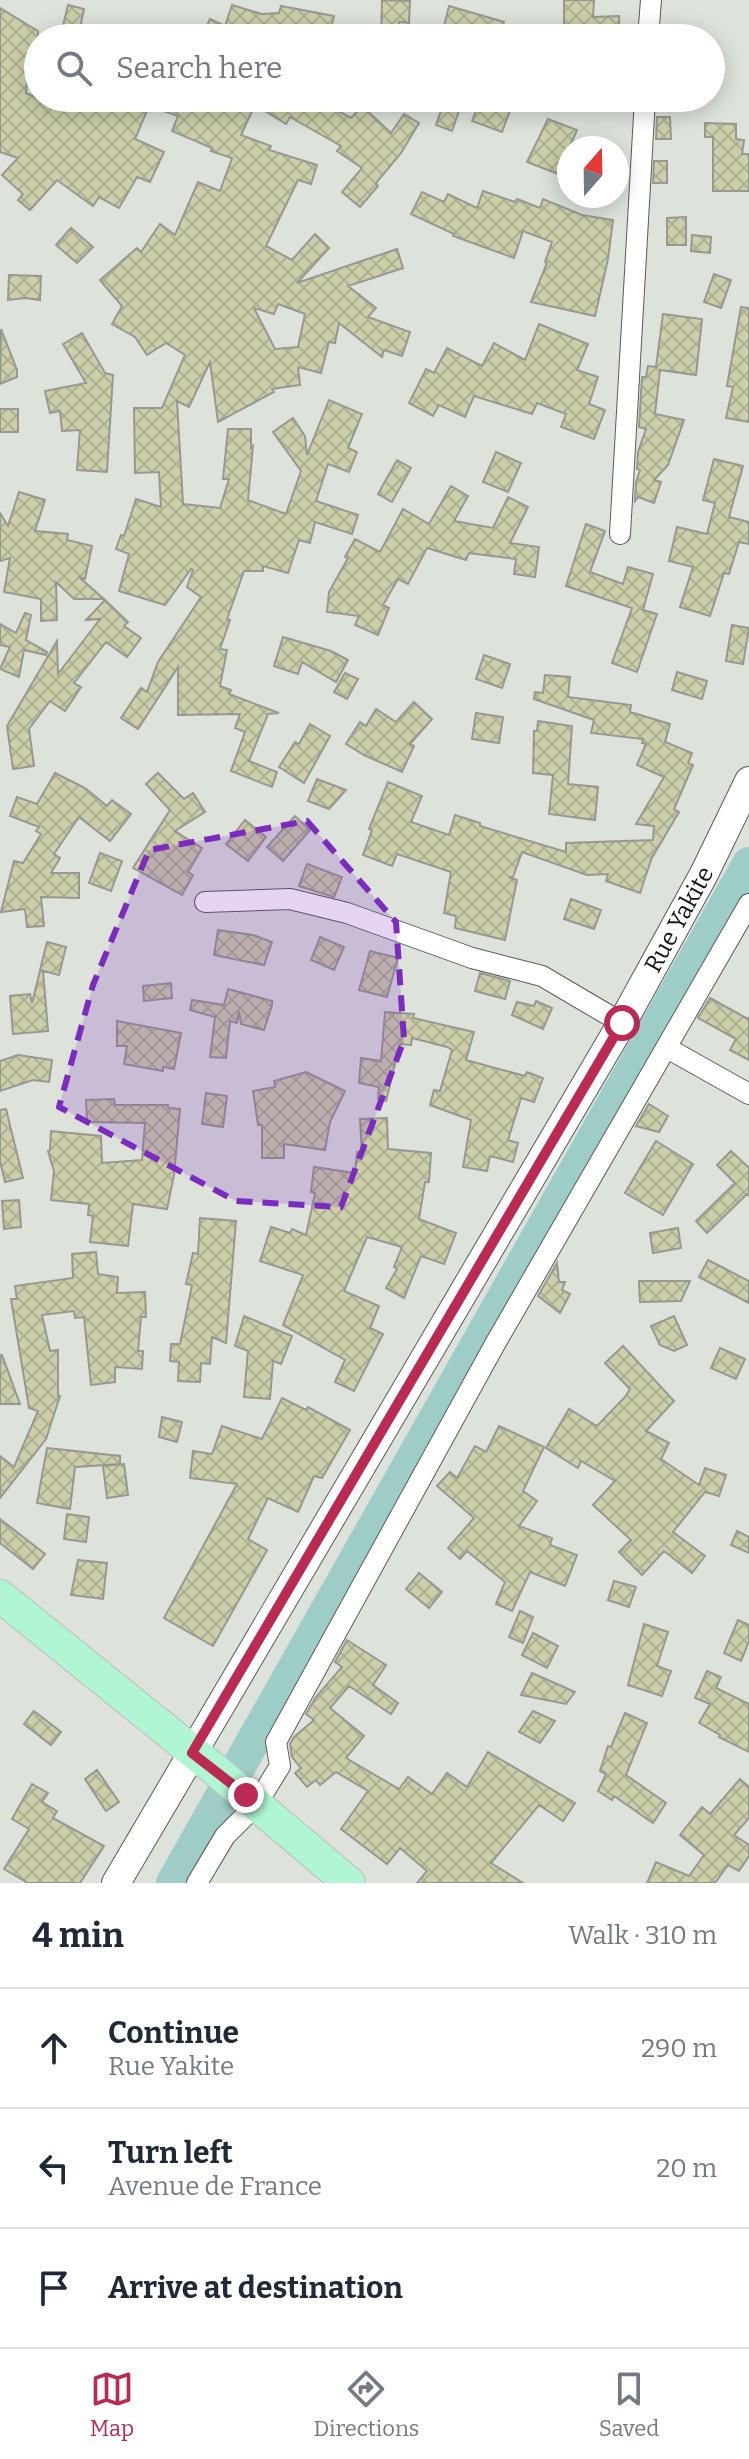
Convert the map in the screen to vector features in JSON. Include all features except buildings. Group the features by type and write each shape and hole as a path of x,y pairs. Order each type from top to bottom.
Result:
{"main road":[{"name":"Rue Yakite","path":"116,1883 202,1760 622,1023 704,874 749,781"},
{"path":"0,1596 349,1883"}],"street":[{"path":"649,24 651,0"},
{"path":"620,534 644,112"},
{"path":"205,902 290,899 347,913 472,958 542,976 622,1023"},
{"path":"197,1883 225,1836 280,1766 276,1742 495,1344 749,904"},
{"path":"667,1048 749,1094"}],"highlighted area":[{"path":"307,821 396,922 404,1040 341,1207 236,1201 59,1107 93,985 149,850"}],"waterway":[{"path":"173,1883 749,864"}],"route":[{"path":"246,1795 192,1753 622,1023"}]}
